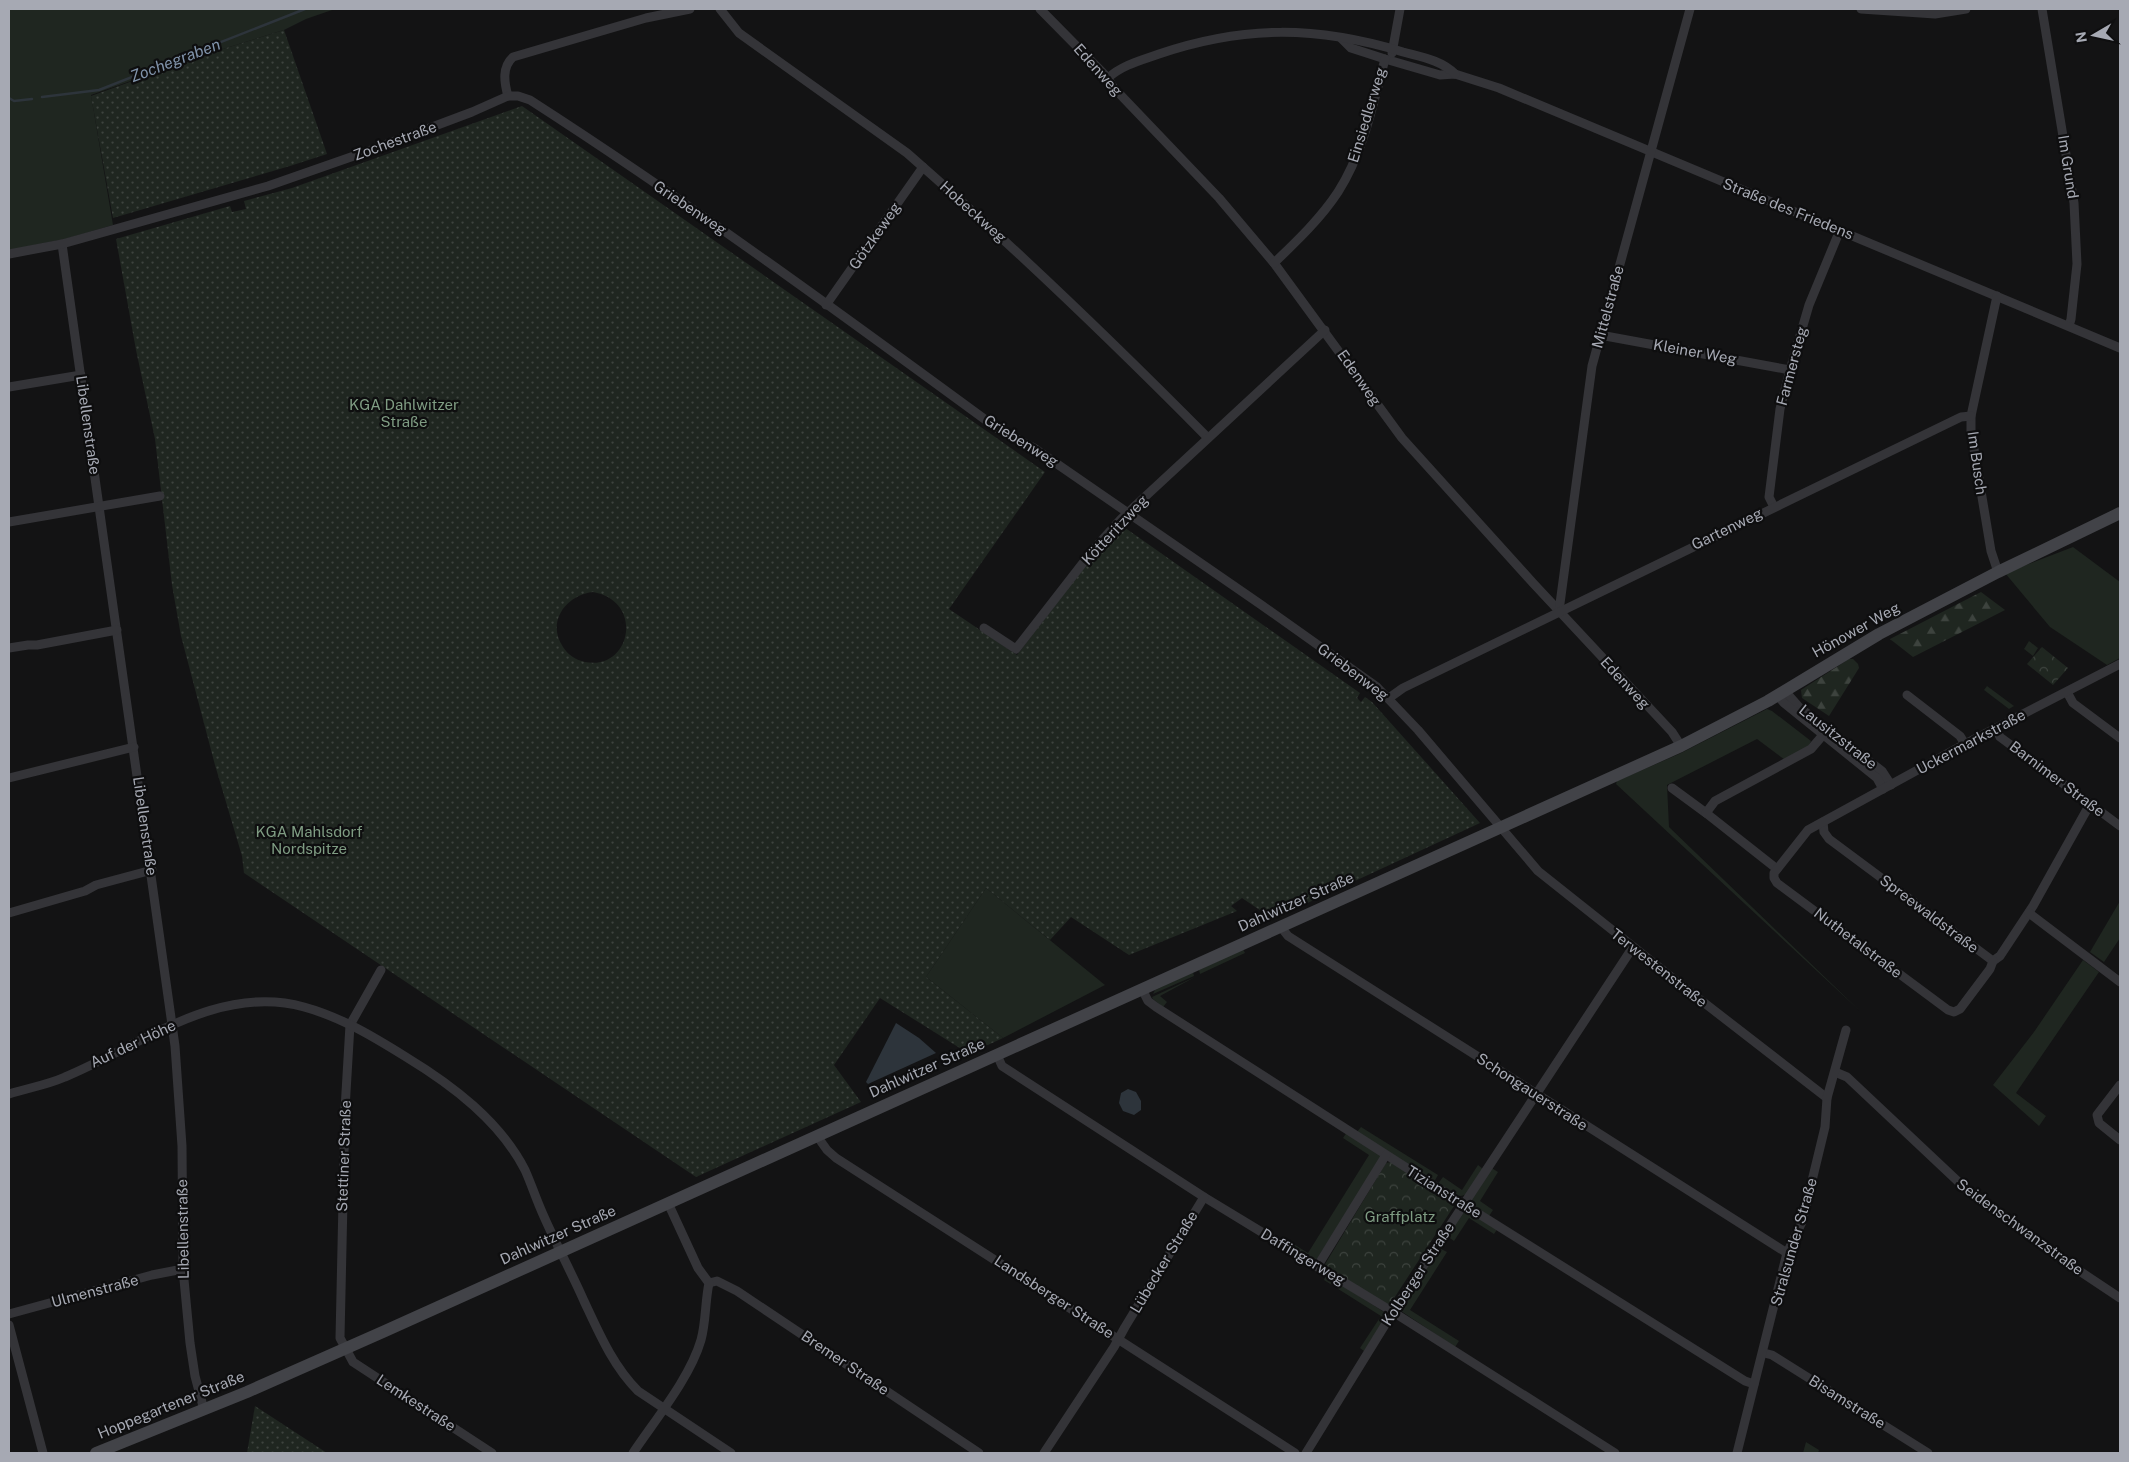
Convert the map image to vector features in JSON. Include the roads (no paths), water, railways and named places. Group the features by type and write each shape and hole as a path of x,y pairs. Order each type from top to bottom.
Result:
{"main road":[{"name":"Hönower Weg","path":"1609,778 1681,746 1781,692 1862,644 1998,572 2120,512"},
{"name":"Dahlwitzer Straße","path":"258,1388 1609,778"},
{"name":"Hoppegartener Straße","path":"96,1453 258,1388"}],"street":[{"path":"508,96 505,70 506,64 514,57 646,18 690,9"},
{"name":"Hobeckweg","path":"720,9 739,33 908,153 1025,258 1208,438"},
{"name":"Edenweg","path":"1040,9 1108,78 1113,87 1189,166 1274,262 1402,438 1672,732 1681,746"},
{"name":"Einsiedlerweg","path":"1274,262 1320,216 1342,185 1360,150 1387,59 1392,49 1400,9"},
{"name":"Mittelstraße","path":"1559,611 1586,398 1592,366 1690,9"},
{"path":"1861,9 1935,14 1966,9"},
{"name":"Im Grund","path":"2042,9 2074,203 2077,266 2069,326"},
{"name":"Straße des Friedens","path":"1108,78 1116,70 1160,54 1185,46 1234,36 1289,31 1354,39 1392,49 1441,63 1455,74 1500,88 2120,348"},
{"name":"Straße des Friedens","path":"1340,38 1351,48 1440,75 1455,74"},
{"name":"Zochestraße","path":"9,254 62,244 202,206 292,178 472,112 508,96"},
{"name":"Griebenweg","path":"508,96 518,96 530,100 603,146 755,252 998,429 1034,448 1278,616 1377,687 1389,698 1502,827"},
{"name":"Götzkeweg","path":"826,305 923,167"},
{"name":"Farmersteg","path":"1774,507 1769,497 1780,409 1809,306 1840,230"},
{"name":"Libellenstraße","path":"62,244 173,1024 182,1146 183,1269 190,1343 195,1376 204,1410"},
{"name":"Im Busch","path":"1997,296 1972,416 1971,431 1991,551 1998,572"},
{"name":"Kötteritzweg","path":"984,628 1016,649 1093,550 1208,438 1325,330"},
{"name":"Kleiner Weg","path":"1600,335 1790,370"},
{"path":"9,387 81,375"},
{"name":"Gartenweg","path":"1389,698 1396,692 1559,611 1774,507 1961,417 1972,416"},
{"path":"9,522 160,496"},
{"path":"9,648 37,645 117,630"},
{"name":"Uckermarkstraße","path":"1823,822 1965,744 2120,664"},
{"name":"Lausitzstraße","path":"1781,692 1784,704 1887,787"},
{"name":"Lausitzstraße","path":"1781,692 1882,771 1887,787"},
{"path":"2067,692 2073,703 2120,738"},
{"path":"1907,695 1960,736 1965,744"},
{"name":"Barnimer Straße","path":"1996,729 2000,737 2120,826"},
{"path":"1706,813 1715,801 1812,749 1823,735"},
{"path":"9,778 134,747"},
{"path":"1672,788 1778,869 1808,830 1823,822"},
{"name":"Spreewaldstraße","path":"1823,822 1824,832 1829,839 1993,961 2000,956 2029,913 2090,804"},
{"name":"Terwestenstraße","path":"1502,827 1538,871 1827,1098"},
{"name":"Nuthetalstraße","path":"1778,869 1774,878 1778,883 1948,1010 1954,1012 1960,1009 1990,969 1993,961"},
{"path":"9,913 96,885 152,870"},
{"path":"2029,913 2120,982"},
{"name":"Schongauerstraße","path":"1281,927 1288,936 1787,1253"},
{"name":"Kolberger Straße","path":"1306,1453 1393,1312 1633,947"},
{"name":"Stettiner Straße","path":"345,1349 339,1330 345,1109 350,1025 381,970"},
{"name":"Tizianstraße","path":"1142,989 1148,1001 1156,1007 1463,1204 1746,1381 1754,1384"},
{"name":"Auf der Höhe","path":"9,1094 35,1088 68,1076 173,1024 231,1005 278,1002 304,1007 350,1025 416,1063 481,1112 507,1140 524,1168 613,1359 628,1382 638,1391 731,1453"},
{"name":"Stralsunder Straße","path":"1737,1453 1754,1384 1764,1353 1787,1253 1802,1222 1825,1127 1827,1098 1846,1030"},
{"name":"Daffingerweg","path":"997,1055 1002,1066 1204,1196 1393,1312 1615,1453"},
{"name":"Seidenschwanzstraße","path":"1835,1072 1847,1077 1966,1190 2120,1298"},
{"path":"2120,1085 2097,1114 2099,1123 2120,1140"},
{"name":"Landsberger Straße","path":"817,1136 827,1150 836,1158 1295,1453"},
{"path":"1317,1267 1386,1155"},
{"name":"Lübecker Straße","path":"1044,1453 1118,1338 1204,1196"},
{"path":"633,1453 696,1354 704,1325 705,1302 709,1283 698,1268 668,1203"},
{"name":"Ulmenstraße","path":"9,1314 183,1269"},
{"name":"Bremer Straße","path":"709,1283 717,1281 737,1291 979,1453"},
{"path":"9,1325 43,1453"},
{"name":"Lemkestraße","path":"345,1349 353,1362 492,1453"},
{"name":"Bisamstraße","path":"1764,1353 1772,1355 1928,1453"}],"waterway":[{"name":"Zochegraben","path":"42,97 99,90 305,9"},
{"name":"Zochegraben","path":"9,98 14,101 32,99"}],"park label":[{"name":"KGA Dahlwitzer Straße","path":"404,414"},
{"name":"KGA Mahlsdorf Nordspitze","path":"309,840"},
{"name":"Graffplatz","path":"1400,1217"}]}
